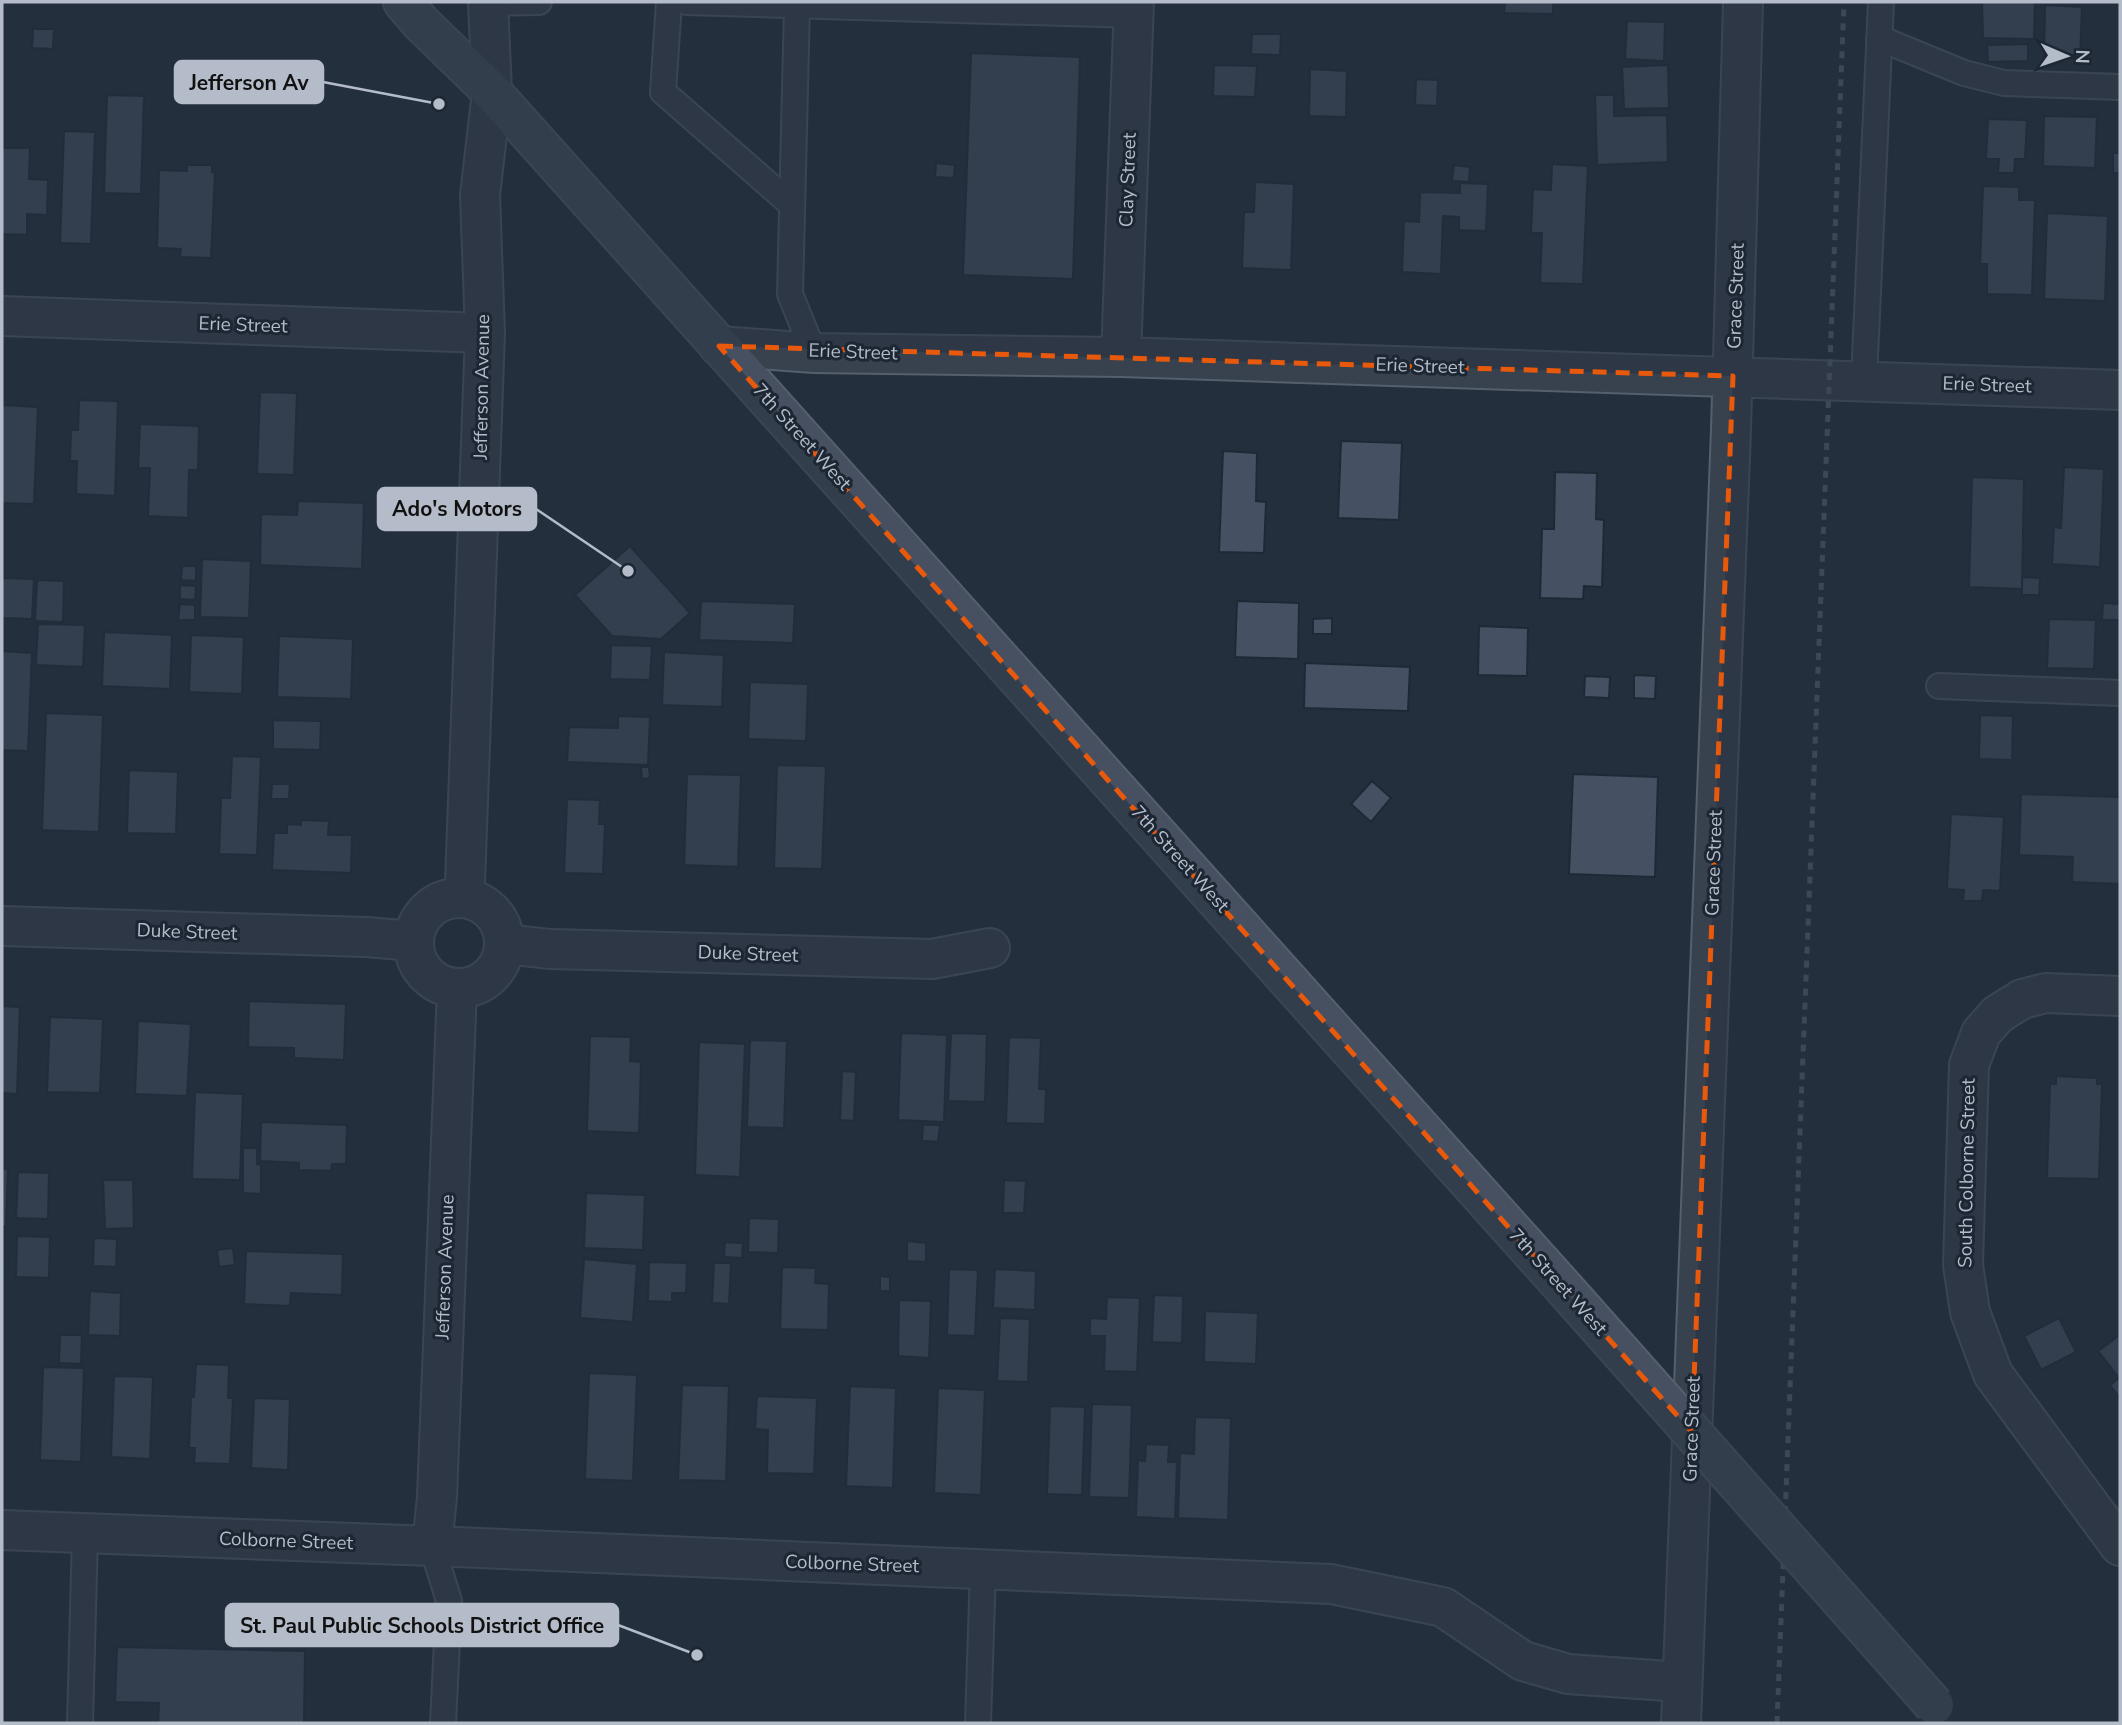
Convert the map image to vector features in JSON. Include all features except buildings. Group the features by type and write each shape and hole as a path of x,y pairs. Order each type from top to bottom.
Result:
{"main road":[{"name":"7th Street West","path":"403,2 492,92 1943,1714"}],"street":[{"name":"Jefferson Avenue","path":"461,897 465,883 485,332 480,195 492,92 488,2"},
{"name":"Grace Street","path":"1681,1723 1733,376 1743,2"},
{"name":"Clay Street","path":"1121,357 1134,9"},
{"name":"Erie Street","path":"2,316 485,332"},
{"name":"Erie Street","path":"719,346 814,353 1121,357 2120,390"},
{"path":"461,897 478,901 493,912 502,927 505,944 501,962 490,977 475,986 457,989 440,985 425,974 417,958 414,941 418,924 428,910 443,900 461,897"},
{"name":"Duke Street","path":"2,926 366,937 414,941"},
{"name":"Duke Street","path":"505,944 550,949 932,959 990,948"},
{"name":"Jefferson Avenue","path":"432,1546 437,1497 457,989"},
{"name":"South Colborne Street","path":"2120,996 2046,993 2022,999 1998,1014 1981,1033 1969,1065 1963,1265 1970,1312 1993,1374 2120,1546"},
{"name":"Colborne Street","path":"2,1530 1331,1584 1443,1607 1523,1661 1568,1674 1682,1682"}],"lane":[{"path":"488,2 539,2"},
{"path":"669,2 663,92 792,205"},
{"path":"687,2 797,6 1134,9"},
{"path":"1864,380 1881,2"},
{"path":"797,6 790,294 814,353"},
{"path":"1879,38 1964,72 2004,82 2120,87"},
{"path":"1940,686 2120,693"},
{"path":"79,1723 85,1534"},
{"path":"432,1546 449,1601 443,1723"},
{"path":"978,1723 983,1570"}],"highlighted area":[{"path":"719,346 1733,376 1692,1432"}],"railway":[{"path":"1777,1723 1844,2"}],"place":[{"name":"Jefferson Av","path":"439,104"},
{"name":"Ado's Motors","path":"628,571"},
{"name":"St. Paul Public Schools District Office","path":"697,1655"}]}
